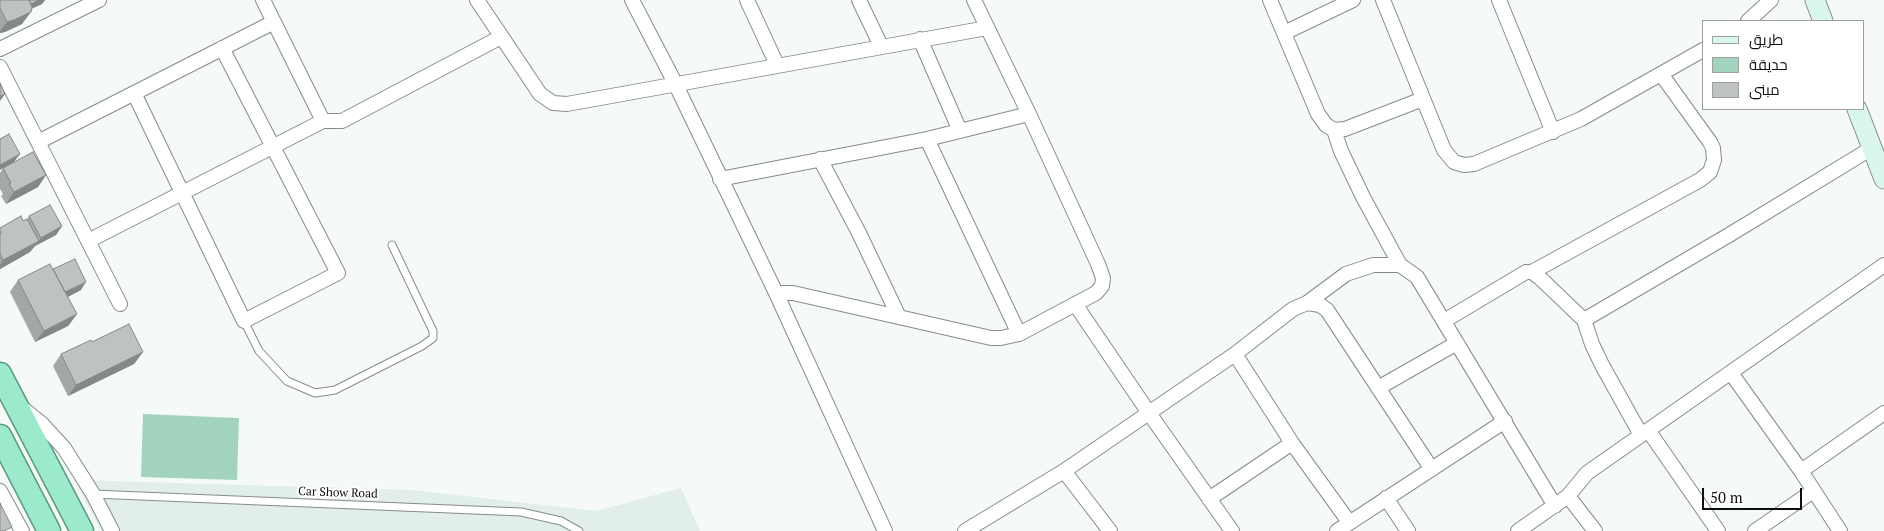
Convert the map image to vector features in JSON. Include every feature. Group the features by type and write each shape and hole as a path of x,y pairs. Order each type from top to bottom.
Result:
{"highway":[{"path":"0,374 82,531"},
{"path":"0,436 49,531"}],"main road":[{"path":"1815,0 1823,20"},
{"path":"1857,110 1884,178"}],"street":[{"path":"0,49 99,0"},
{"path":"262,0 323,122"},
{"path":"477,0 540,94 553,103 567,104 987,28"},
{"path":"632,0 675,84 776,293 885,531"},
{"path":"747,0 777,65"},
{"path":"860,0 881,46"},
{"path":"776,293 793,293 991,338 1009,338 1096,293 1102,286 1103,278 1029,114 974,0"},
{"path":"1270,0 1318,114 1326,125 1334,130 1345,130 1423,99"},
{"path":"1284,33 1353,0"},
{"path":"1383,0 1447,155 1459,164 1474,164 1554,132 1608,105 1702,51"},
{"path":"1499,0 1554,132"},
{"path":"1749,20 1771,0"},
{"path":"38,142 274,22"},
{"path":"88,240 323,122 342,122 501,37"},
{"path":"920,40 960,131"},
{"path":"134,93 244,321 338,272 222,48"},
{"path":"0,67 120,304"},
{"path":"1444,321 1518,274 1532,272 1700,180 1710,172 1714,160 1713,148 1710,142 1661,74"},
{"path":"720,179 927,139 1029,114"},
{"path":"1334,130 1341,151 1400,264 1417,277 1555,506"},
{"path":"927,139 1019,334"},
{"path":"1584,320 1872,148"},
{"path":"820,159 859,232 900,317"},
{"path":"966,531 988,525 1235,354 1293,308 1307,303 1346,274 1373,265 1400,264"},
{"path":"1518,531 1568,496 1588,472 1884,265"},
{"path":"1532,272 1584,320 1602,365 1644,432 1718,531"},
{"path":"1307,303 1320,305 1327,310 1431,468"},
{"path":"1076,304 1148,413 1232,531"},
{"path":"1378,388 1457,342"},
{"path":"1235,354 1292,443 1349,522"},
{"path":"1731,373 1801,471 1840,531"},
{"path":"15,404 29,413 52,434 74,463 112,531"},
{"path":"1801,471 1884,413"},
{"path":"1337,531 1505,421"},
{"path":"1209,499 1292,443"},
{"path":"1064,471 1110,531"},
{"path":"0,491 22,531"},
{"path":"1755,531 1813,491"},
{"path":"1568,496 1595,531"},
{"path":"1386,498 1408,531"}],"lane":[{"path":"244,321 259,351 287,381 314,393 335,390 422,346 433,338 433,331 392,245"},
{"name":"Car Show Road","path":"93,494 521,512 561,521 580,531"}],"shaded area":[{"path":"74,480 412,490 596,511 681,488 700,531 101,531"}],"green space":[{"path":"143,414 239,418 237,480 141,477"}],"building":[{"path":"0,0 29,0 32,7 31,12 7,22 0,8"},
{"path":"29,0 39,0 31,4"},
{"path":"0,83 5,94 0,96"},
{"path":"9,134 20,154 0,165 0,139"},
{"path":"33,152 46,175 14,192 3,168"},
{"path":"50,205 62,226 41,238 29,216"},
{"path":"21,216 23,221 27,219 39,241 3,260 0,254 0,228"},
{"path":"75,259 86,282 65,292 53,269"},
{"path":"50,264 77,314 44,331 18,280"},
{"path":"129,324 143,352 76,385 61,354 91,340 92,342"},
{"path":"0,503 12,527 4,531 0,531"}]}
